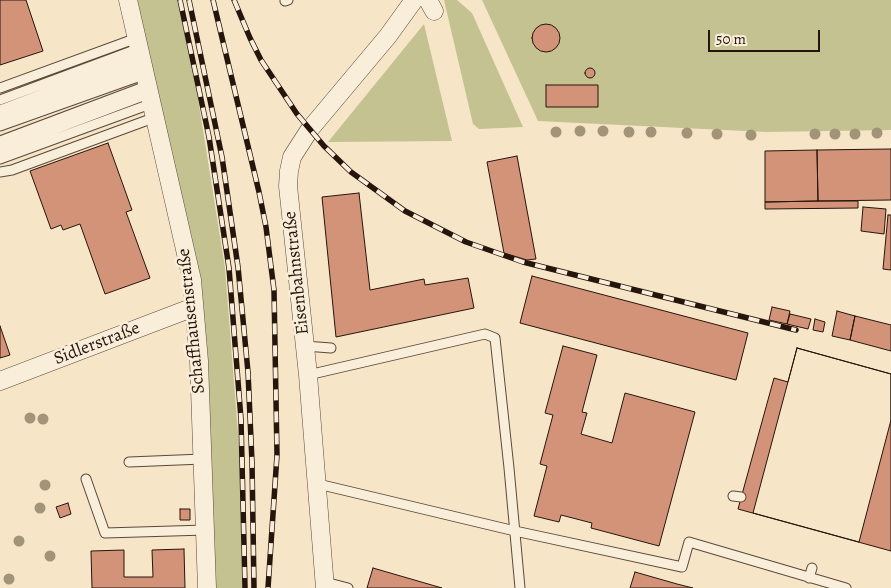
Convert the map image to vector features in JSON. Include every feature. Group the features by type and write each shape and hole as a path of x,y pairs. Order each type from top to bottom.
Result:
{"street":[{"name":"Schaffhausenstraße","path":"128,0 192,280 204,459 207,588"},
{"name":"Eisenbahnstraße","path":"325,585 308,375 288,186 289,171 292,157 310,129 388,36 414,0"},
{"name":"Sidlerstraße","path":"0,382 194,306"}],"lane":[{"path":"0,88 146,75"},
{"path":"0,100 146,75"},
{"path":"0,110 146,75"},
{"path":"0,119 146,75"},
{"path":"0,126 146,75"},
{"path":"0,141 146,75"},
{"path":"0,150 146,75"},
{"path":"0,160 146,75"},
{"path":"0,172 12,170 146,75"},
{"path":"308,375 485,334 494,338 520,588"},
{"path":"305,346 331,348"},
{"path":"129,462 204,459"},
{"path":"86,479 105,533 206,530"},
{"path":"318,484 515,531 682,567 689,542 846,588"},
{"path":"809,578 812,568"},
{"path":"325,585 348,588"}],"shaded area":[{"path":"128,0 179,0 188,36 225,268 240,459 242,588 207,588 196,319"},
{"path":"444,0 457,0 472,13 523,127 479,129 473,124"},
{"path":"482,0 891,0 891,130 766,132 538,121"},
{"path":"424,24 452,141 328,142"}],"building":[{"path":"0,0 26,0 43,51 0,65"},
{"path":"546,24 556,28 560,38 556,48 546,52 536,48 532,38 536,28"},
{"path":"588,68 592,68 595,73 594,77 588,78 585,75 585,71"},
{"path":"546,85 598,85 598,107 546,107"},
{"path":"108,143 132,210 126,212 150,278 105,294 80,224 63,230 61,225 51,229 30,171"},
{"path":"891,149 891,200 818,201 817,150"},
{"path":"817,150 818,201 765,202 765,151"},
{"path":"517,156 536,259 527,260 504,253 487,162"},
{"path":"359,193 370,290 424,279 425,285 468,278 474,308 336,337 322,197"},
{"path":"858,201 858,208 765,209 765,202"},
{"path":"863,207 886,209 884,234 861,231"},
{"path":"888,215 891,215 891,270 883,269"},
{"path":"532,276 748,333 736,380 520,323"},
{"path":"772,307 790,311 787,324 769,320"},
{"path":"837,311 855,316 850,340 832,336"},
{"path":"790,314 811,319 808,329 787,324"},
{"path":"855,316 891,325 891,351 850,340"},
{"path":"815,319 825,322 823,332 813,330"},
{"path":"0,326 10,355 0,358"},
{"path":"563,346 597,355 582,412 587,413 581,434 612,443 625,393 695,412 659,546 591,528 592,523 561,515 559,522 534,516 547,466 540,464 553,415 545,413"},
{"path":"797,348 891,374 891,551 738,509 774,378 788,382"},
{"path":"797,348 891,374 891,420 859,542 753,513"},
{"path":"68,503 71,514 60,518 56,507"},
{"path":"180,509 190,509 190,520 180,520"},
{"path":"184,549 185,588 92,588 91,551 124,550 124,577 153,577 152,550"},
{"path":"373,568 442,588 367,588"},
{"path":"635,572 677,584 693,588 630,588"}],"railway":[{"path":"180,0 209,137 229,268 241,419 245,588"},
{"path":"189,0 222,157 238,267 248,372 254,588"},
{"path":"213,0 259,192 266,227 274,290 277,455 268,588"},
{"path":"234,0 261,60 297,114 324,146 351,172 405,211 466,242 523,262 796,330"}]}
